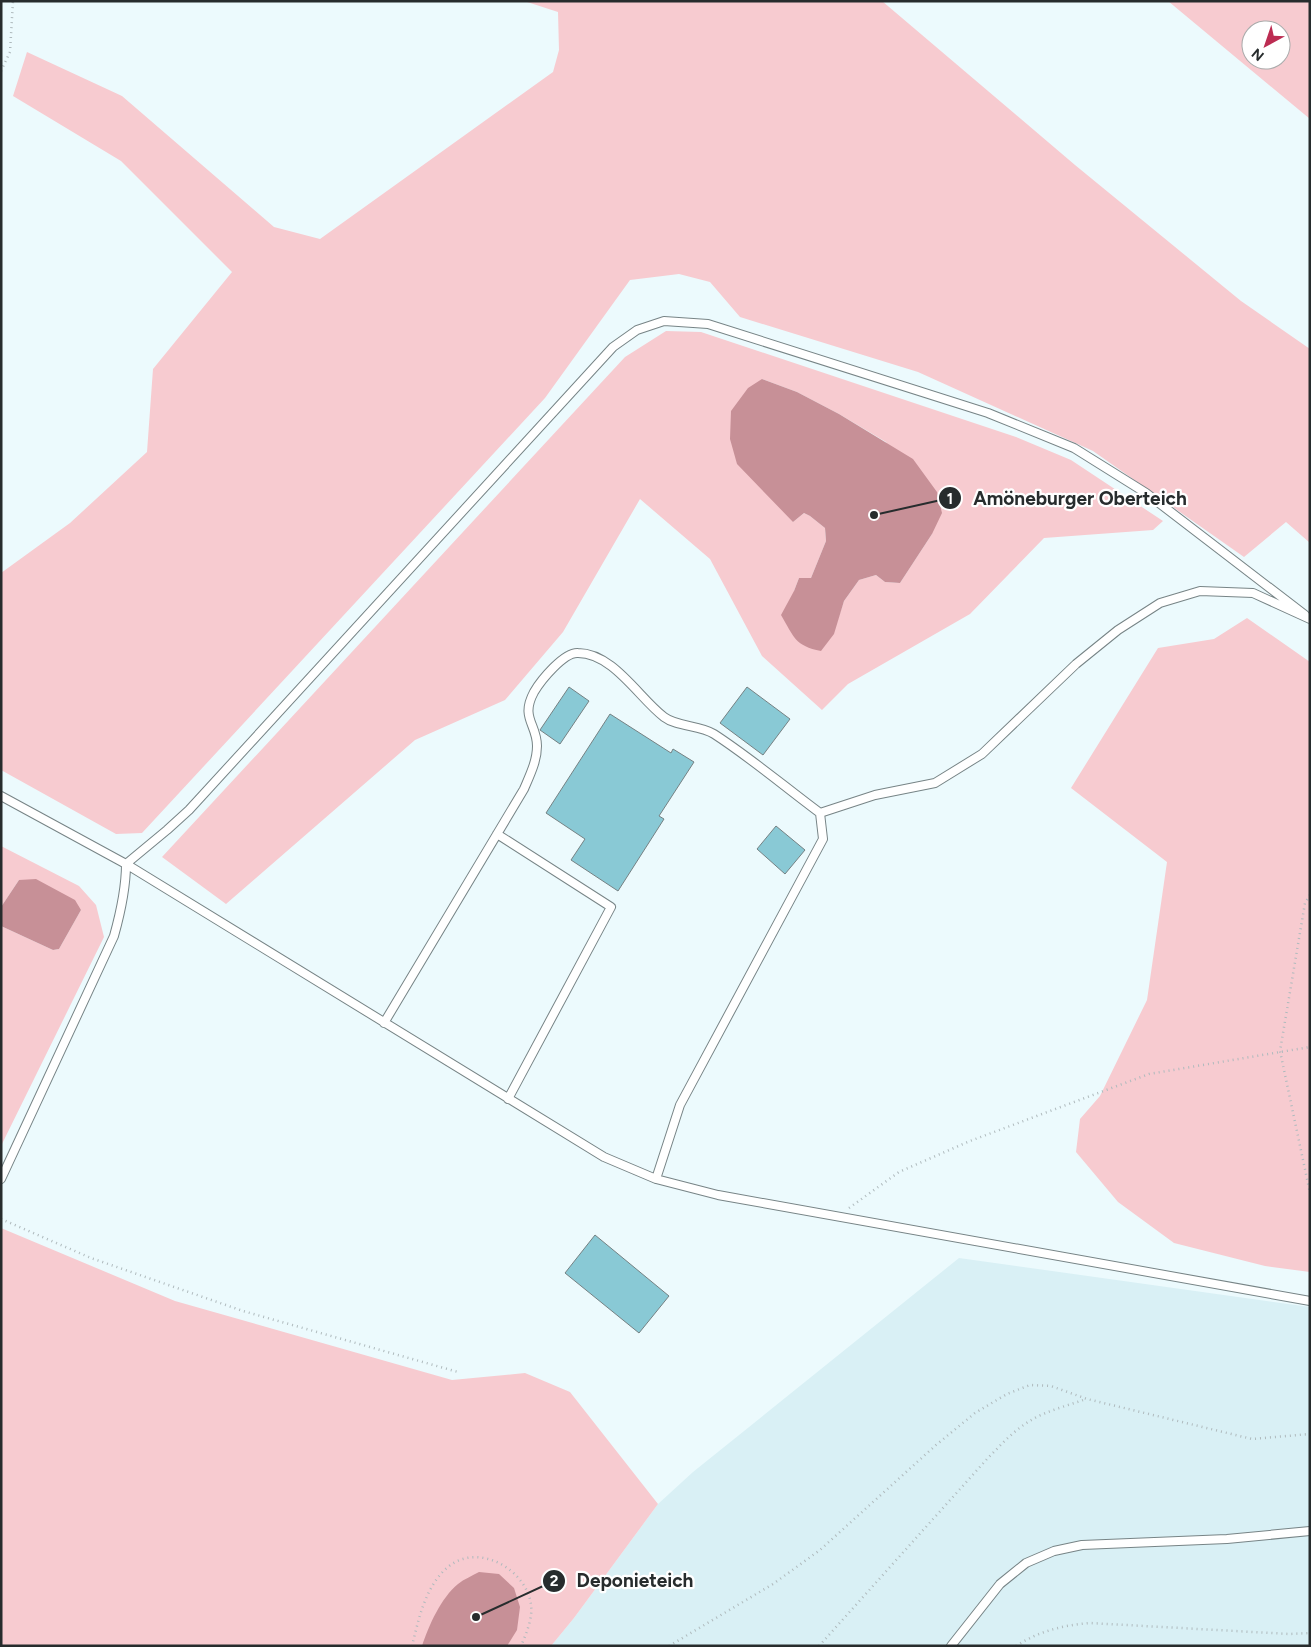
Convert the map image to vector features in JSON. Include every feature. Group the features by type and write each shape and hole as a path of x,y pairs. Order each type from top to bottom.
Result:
{"lane":[{"path":"126,864 189,810 613,347 637,330 664,321 708,324 988,413 1074,448 1146,493 1307,617"},
{"path":"820,813 875,795 935,783 982,754 1076,664 1118,630 1160,603 1200,591 1254,593 1307,617"},
{"path":"384,1023 524,789 533,769 537,745 527,712 534,692 550,671 562,660 576,652 591,654 610,665 665,718 712,733 820,813 823,839 680,1105 656,1179"},
{"path":"1,796 126,864 604,1157 656,1179 718,1195 1310,1301"},
{"path":"497,834 611,907 508,1099"},
{"path":"1,1178 114,936 122,910 126,886 126,864"},
{"path":"951,1646 1006,1578 1026,1563 1054,1550 1082,1545 1227,1539 1310,1531"}],"path":[{"path":"1,71 10,52 13,1"},
{"path":"1310,895 1305,903 1280,1051 1310,1193"},
{"path":"836,1216 899,1172 1006,1127 1150,1074 1310,1046"},
{"path":"1,1219 91,1258 243,1311 458,1372"},
{"path":"669,1646 773,1584 820,1550 936,1445 975,1413 1007,1394 1030,1385 1051,1386 1087,1399 1252,1439 1310,1434"},
{"path":"819,1646 1007,1439 1027,1422 1046,1413 1087,1399"},
{"path":"412,1646 420,1615 442,1574 451,1565 462,1559 472,1558 493,1560 503,1565 519,1578 525,1587 532,1607 530,1620 521,1646"},
{"path":"1016,1646 1045,1631 1090,1623 1289,1634 1310,1633"}],"shaded area":[{"path":"524,1 882,1 1075,165 1241,301 1310,349 1310,543 1286,522 1244,557 1093,451 918,372 740,317 710,282 679,274 630,280 545,398 142,833 116,834 1,770 1,573 70,523 147,452 153,369 232,272 121,161 13,96 27,52 122,96 274,227 320,239 553,72 559,50 558,12"},
{"path":"1168,1 1310,1 1310,119 1251,70 1291,70 1291,20 1241,20 1241,62"},
{"path":"666,331 701,332 1016,437 1071,460 1163,521 1153,530 1044,538 970,614 848,684 822,710 762,656 710,559 640,499 563,632 505,700 415,740 226,904 162,857 625,357","holes":["762,379 797,392 886,442 932,534 900,583 885,582 876,575 859,580 844,601 833,634 794,591 799,578 811,578 826,541 825,528 804,513 793,522"]},
{"path":"762,379 797,392 839,414 913,459 937,492 942,513 932,534 900,583 885,582 876,575 859,580 844,601 834,634 821,651 800,643 781,615 799,578 811,578 826,541 825,528 804,513 793,522 737,464 730,439 731,411 748,388"},
{"path":"1247,618 1310,662 1310,1272 1265,1266 1174,1243 1118,1202 1076,1152 1080,1119 1100,1096 1147,1000 1167,862 1071,788 1158,648 1214,639"},
{"path":"1,846 79,886 96,905 104,937 1,1146 1,926 53,950 59,949 81,910 19,880 1,907"},
{"path":"36,879 75,900 81,910 59,949 53,950 1,926 1,907 19,880"},
{"path":"1,1228 175,1301 452,1380 525,1373 570,1392 658,1504 574,1618 551,1646 1,1646"},
{"path":"959,1258 1310,1307 1310,1646 551,1646 574,1618 658,1504 693,1472"},
{"path":"479,1572 499,1574 514,1588 520,1607 517,1630 507,1646 422,1646 432,1621 446,1597 460,1582"}],"building":[{"path":"569,687 589,701 560,744 540,730"},
{"path":"747,687 790,719 763,755 720,723"},
{"path":"610,714 671,753 673,749 694,762 659,816 664,819 618,891 571,860 585,839 546,813"},
{"path":"776,826 805,850 785,874 757,849"},
{"path":"595,1235 669,1296 639,1333 565,1273"}],"place":[{"name":"Amöneburger Oberteich","path":"874,515"},
{"name":"Deponieteich","path":"476,1617"}]}
